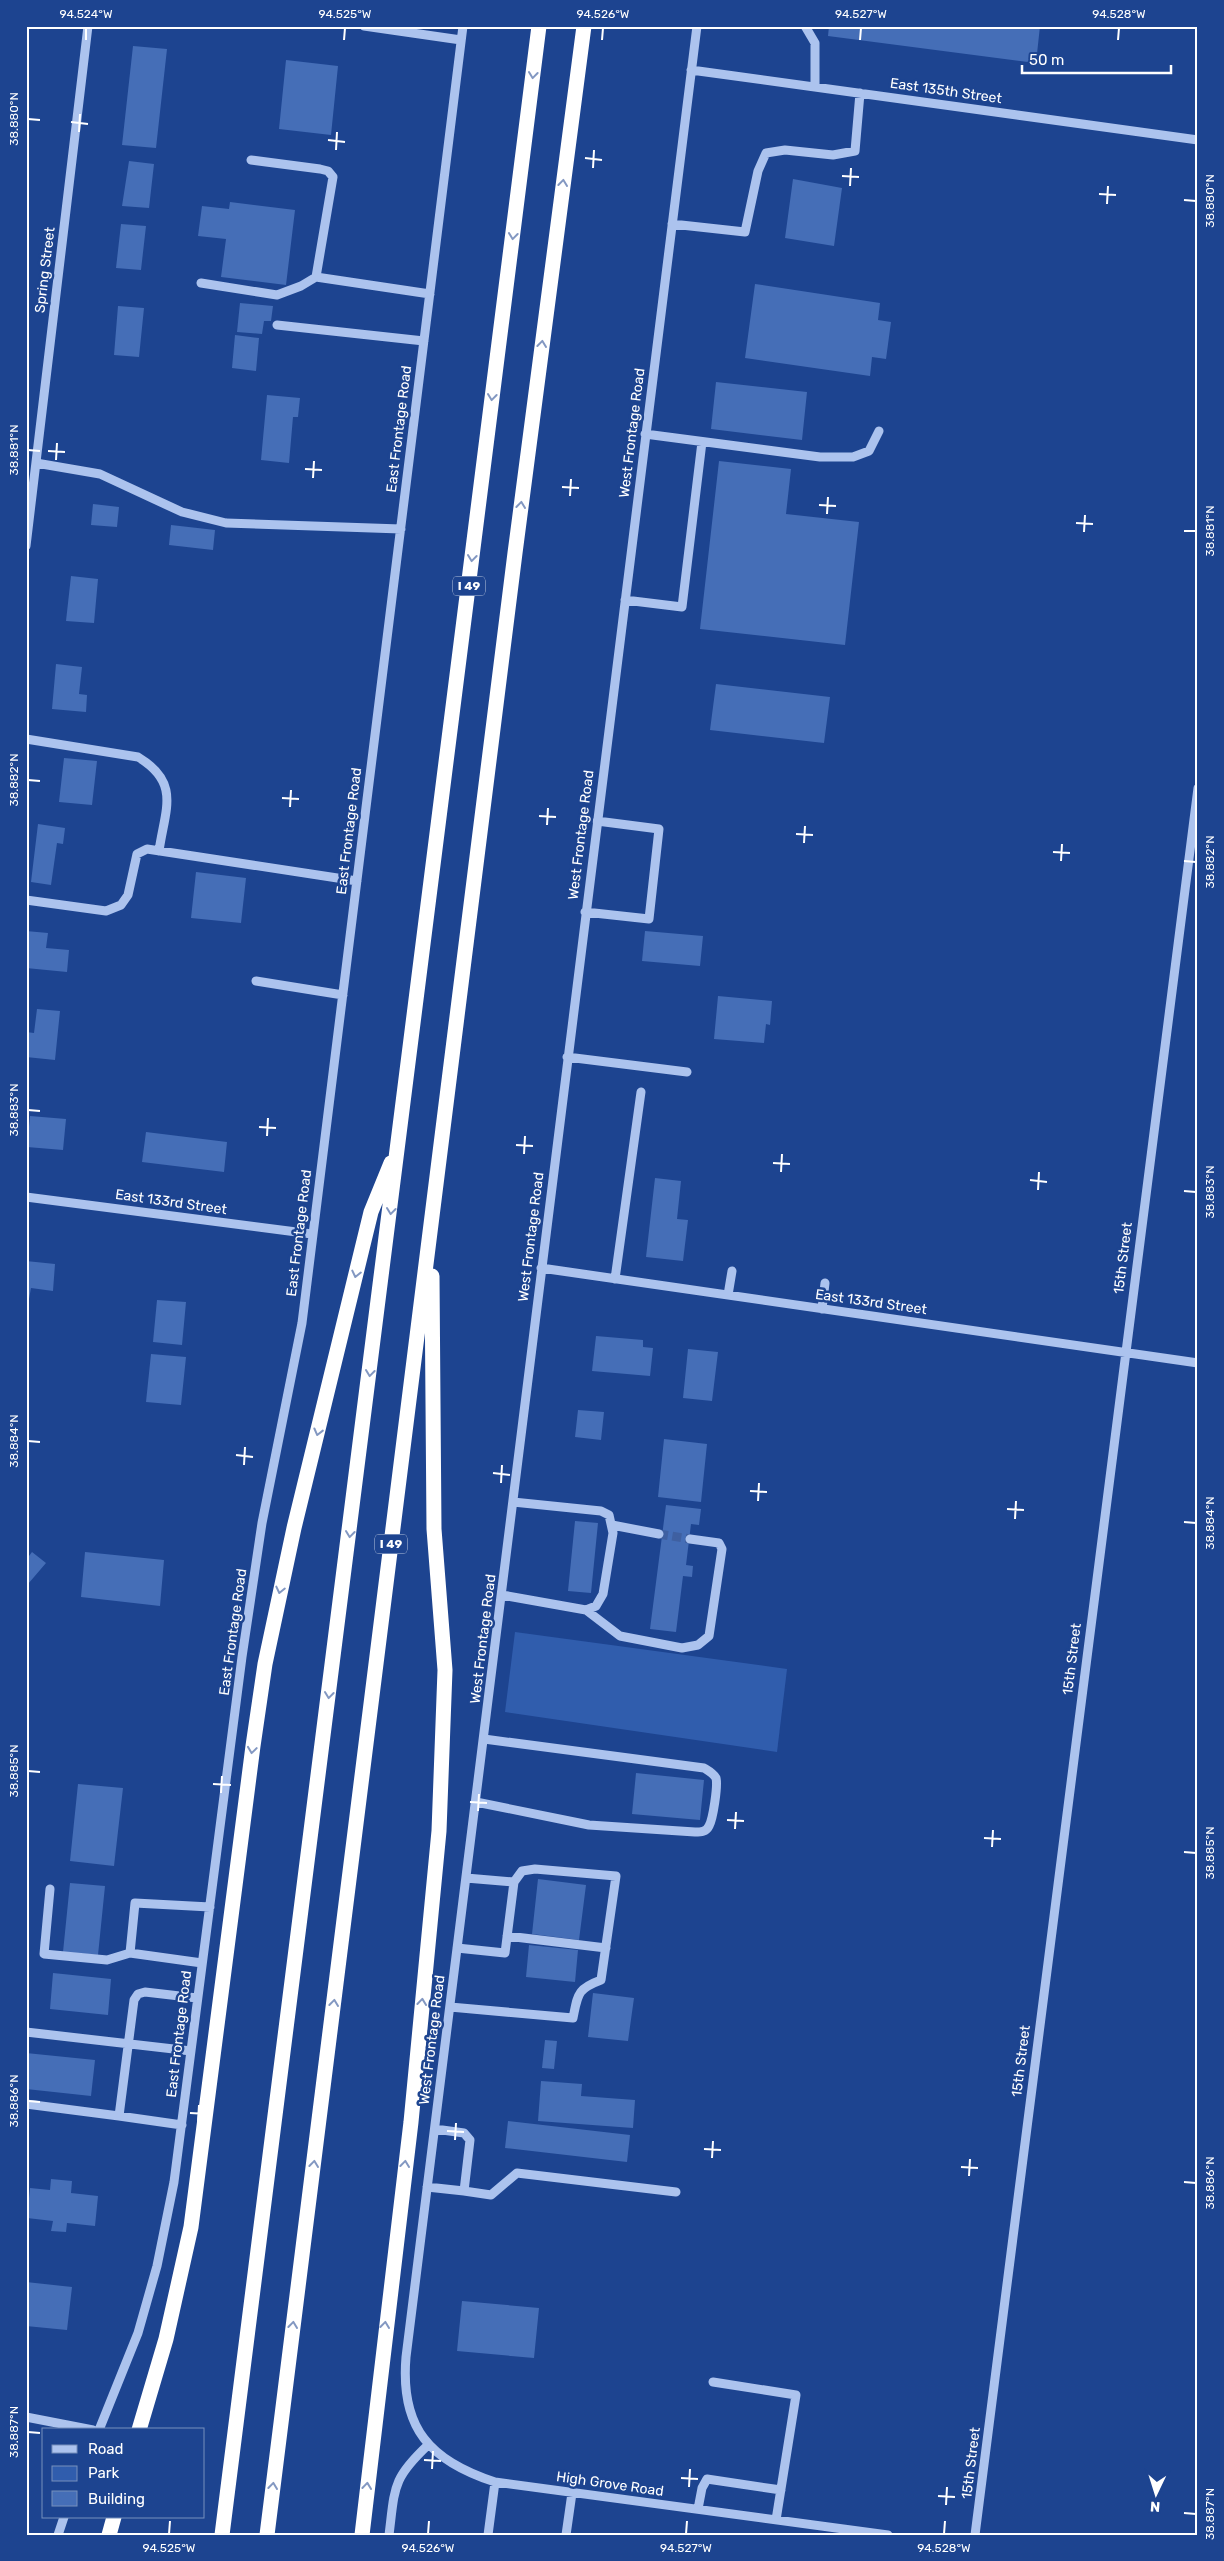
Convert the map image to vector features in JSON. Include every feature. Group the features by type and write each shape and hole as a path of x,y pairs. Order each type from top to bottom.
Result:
{"highway":[{"name":"I 49","path":"222,2535 539,26"},
{"name":"I 49","path":"267,2535 432,1214 584,26"},
{"path":"140,2428 166,2339 191,2227 253,1746 276,1609 370,1212 399,1146"},
{"path":"362,2535 411,2122 439,1831 445,1670 434,1529 432,1214"},
{"path":"109,2535 114,2518"}],"street":[{"name":"Spring Street","path":"26,546 88,26"},
{"path":"364,26 461,40"},
{"name":"East Frontage Road","path":"100,2428 135,2341 157,2266 174,2182 242,1657 262,1523 302,1323 463,26"},
{"name":"West Frontage Road","path":"428,2445 411,2417 404,2375 696,26"},
{"path":"805,26 815,43 815,87"},
{"name":"East 135th Street","path":"691,70 1198,140"},
{"path":"672,224 745,232 758,171 766,153 785,150 833,156 854,151 860,93"},
{"path":"251,160 320,169 328,171 333,177 316,277"},
{"path":"200,283 277,295 301,286 316,277 430,294"},
{"path":"277,325 424,341"},
{"path":"645,434 820,457 853,458 870,451 879,431"},
{"path":"624,600 682,607 702,442"},
{"path":"36,464 100,474 182,512 226,523 401,529"},
{"path":"26,739 138,757 153,766 164,779 167,792 159,851"},
{"name":"15th Street","path":"975,2535 1124,1353 1198,788"},
{"path":"585,912 649,919 659,829 597,821"},
{"path":"26,900 106,911 121,905 128,895 137,854 147,850 357,881"},
{"path":"256,981 343,995"},
{"path":"567,1057 687,1072"},
{"path":"615,1279 641,1092"},
{"name":"East 133rd Street","path":"26,1197 312,1234"},
{"name":"East 133rd Street","path":"541,1268 1198,1363"},
{"path":"728,1296 732,1271"},
{"path":"822,1309 825,1283"},
{"path":"514,1502 601,1511 608,1515 612,1525 603,1594 596,1606 586,1610"},
{"path":"612,1525 659,1534"},
{"path":"502,1596 586,1610 620,1636 682,1648 698,1645 708,1636 722,1549 719,1543 690,1539"},
{"path":"476,1802 589,1825 695,1832 704,1831 709,1827 713,1816 716,1780 712,1773 704,1768 484,1739"},
{"path":"450,2007 573,2018 578,1994 586,1986 601,1980 616,1876 534,1869 522,1871 514,1882 505,1953 458,1948"},
{"path":"466,1878 514,1882"},
{"path":"50,1889 44,1954 107,1960 130,1953 202,1963"},
{"path":"130,1953 135,1903 210,1907"},
{"path":"507,1936 606,1948"},
{"path":"119,2116 134,2000 138,1994 145,1992 197,1998"},
{"path":"26,2032 191,2051"},
{"path":"26,2104 182,2125"},
{"path":"435,2129 464,2133 470,2140 464,2191"},
{"path":"427,2187 491,2195 517,2173 676,2192"},
{"path":"713,2382 796,2395 776,2520"},
{"path":"26,2417 83,2428"},
{"path":"389,2535 398,2478 407,2465 428,2445"},
{"name":"High Grove Road","path":"428,2445 448,2462 470,2474 495,2482 888,2535"},
{"path":"698,2510 702,2488 707,2479 781,2490"},
{"path":"488,2535 495,2482"},
{"path":"566,2535 572,2493"},
{"path":"58,2535 64,2518"}],"green space":[{"path":"515,1632 787,1669 777,1752 505,1712"}],"building":[{"path":"829,26 1040,26 1036,63 828,36"},
{"path":"133,46 167,49 156,148 122,145"},
{"path":"286,60 338,66 331,135 279,129"},
{"path":"129,161 154,164 149,208 122,206"},
{"path":"793,179 842,188 834,246 785,238"},
{"path":"230,202 295,210 286,285 221,277 226,239 198,236 202,206 229,209"},
{"path":"121,224 146,226 141,270 116,268"},
{"path":"755,284 880,303 878,320 891,322 886,359 872,357 870,376 745,358"},
{"path":"240,303 273,306 271,321 264,321 262,334 237,332"},
{"path":"118,306 144,308 139,357 114,355"},
{"path":"235,335 259,338 256,371 232,368"},
{"path":"716,382 807,392 802,440 711,429"},
{"path":"267,395 300,398 298,417 293,417 289,463 261,460"},
{"path":"719,461 791,469 786,514 859,522 845,645 700,629"},
{"path":"93,504 119,507 117,527 91,525"},
{"path":"171,525 215,530 213,550 169,545"},
{"path":"71,576 98,579 94,623 66,621"},
{"path":"56,664 82,667 79,694 87,695 86,712 52,709"},
{"path":"716,684 830,697 824,743 710,730"},
{"path":"64,758 97,761 92,805 59,802"},
{"path":"38,824 65,828 63,844 57,843 51,885 31,882"},
{"path":"196,872 246,878 241,923 191,918"},
{"path":"26,931 48,933 46,948 69,950 67,972 26,968"},
{"path":"645,931 703,936 700,966 642,961"},
{"path":"718,996 772,1001 770,1025 766,1024 764,1043 714,1039"},
{"path":"37,1009 60,1011 55,1060 26,1057 26,1032 34,1033"},
{"path":"30,1116 66,1119 63,1150 27,1147"},
{"path":"146,1132 227,1142 224,1172 142,1162"},
{"path":"655,1178 681,1181 677,1219 688,1220 683,1261 646,1257"},
{"path":"26,1261 55,1264 53,1291 31,1288 29,1299 26,1299"},
{"path":"157,1300 186,1302 182,1345 153,1342"},
{"path":"596,1336 643,1340 643,1347 653,1348 650,1376 592,1371"},
{"path":"688,1349 718,1352 712,1401 683,1398"},
{"path":"151,1354 186,1357 181,1405 146,1402"},
{"path":"578,1410 604,1412 601,1440 575,1437"},
{"path":"664,1439 707,1444 701,1502 658,1497"},
{"path":"666,1505 701,1509 699,1525 691,1524 686,1565 693,1566 692,1577 683,1576 676,1632 650,1629"},
{"path":"575,1521 598,1523 591,1593 568,1591"},
{"path":"32,1552 46,1563 28,1584 26,1582 26,1560"},
{"path":"85,1552 164,1560 160,1606 81,1597"},
{"path":"636,1773 704,1780 700,1820 632,1814"},
{"path":"78,1784 123,1788 114,1866 70,1861"},
{"path":"538,1879 586,1885 579,1940 532,1934"},
{"path":"70,1883 105,1886 98,1955 63,1952"},
{"path":"529,1945 578,1950 575,1982 526,1977"},
{"path":"53,1973 111,1979 108,2015 50,2009"},
{"path":"593,1993 634,1998 628,2041 588,2037"},
{"path":"545,2040 557,2041 554,2069 542,2068"},
{"path":"26,2053 95,2060 91,2096 26,2089"},
{"path":"541,2081 582,2084 581,2096 635,2100 633,2128 538,2121"},
{"path":"508,2121 630,2135 627,2162 505,2148"},
{"path":"51,2179 72,2181 71,2193 98,2196 95,2226 67,2223 66,2232 51,2231 53,2221 27,2218 30,2188 50,2190"},
{"path":"26,2282 72,2287 67,2330 26,2326"},
{"path":"462,2301 539,2308 534,2358 457,2351"}],"tunnel":[{"path":"659,1534 690,1539"}]}
